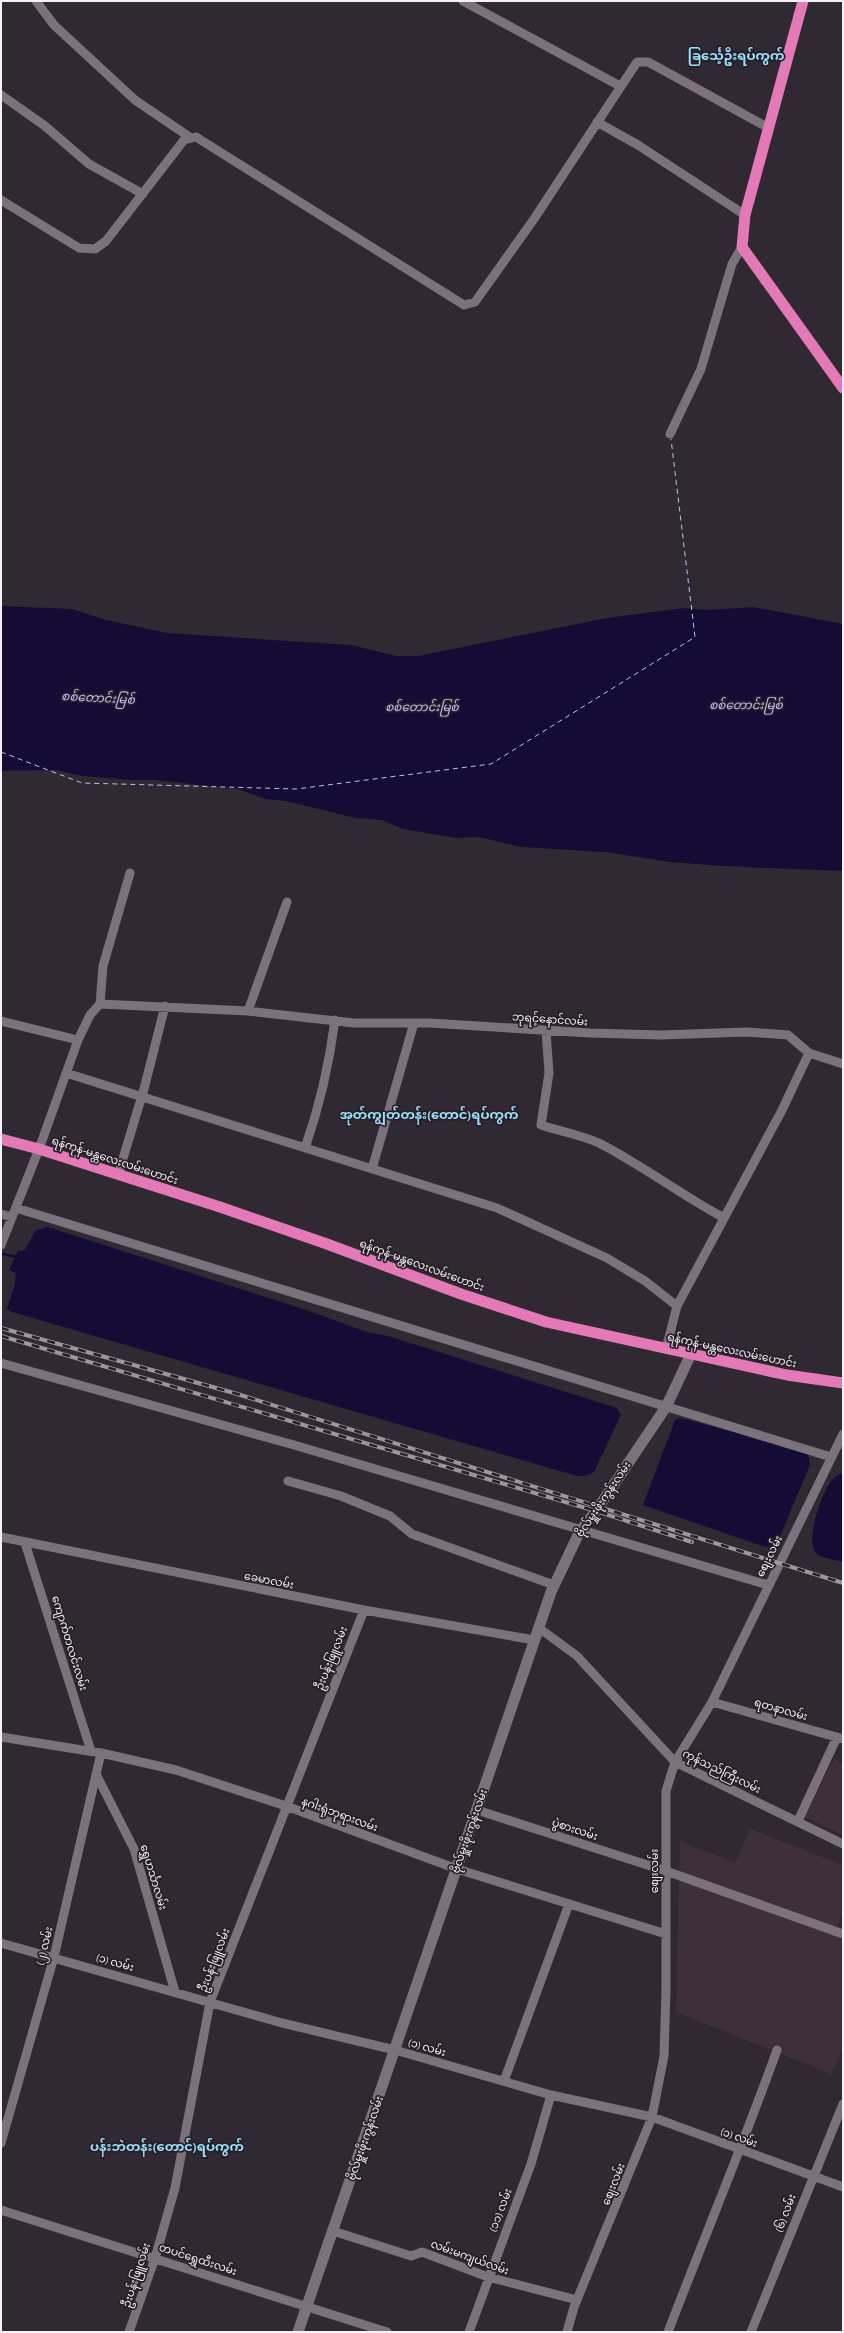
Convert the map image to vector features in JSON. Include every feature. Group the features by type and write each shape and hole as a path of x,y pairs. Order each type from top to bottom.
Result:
{"highway":[{"path":"801,2 745,215 742,247 843,388"},
{"name":"ရန်ကုန်-မန္တလေးလမ်းဟောင်း","path":"1,1139 39,1149 220,1207 327,1244 461,1294 546,1322 787,1375 843,1382"}],"street":[{"path":"36,1 54,25 135,100 191,138"},
{"path":"463,1 620,86"},
{"path":"1,200 80,248 95,249 106,241 184,140 196,138 207,143 464,305 475,302 534,219 620,86 638,62 648,62 768,127"},
{"path":"1,95 44,126 89,164 143,194"},
{"path":"597,122 638,145 745,215"},
{"path":"670,434 701,370 732,264 742,247"},
{"path":"1,1245 39,1149 78,1040 90,1016 100,1004 104,966 130,873"},
{"path":"248,1011 287,902"},
{"name":"ဘုရင့်နောင်လမ်း","path":"100,1004 248,1011 362,1023 414,1023 546,1031 661,1035 747,1032 781,1034 788,1035 809,1053 843,1064"},
{"path":"118,1175 142,1095 165,1006"},
{"path":"305,1148 321,1101 330,1061 335,1020"},
{"path":"1,1021 78,1040"},
{"path":"372,1169 414,1023"},
{"path":"546,1031 549,1073 540,1125 597,1142 651,1173 690,1200 724,1218"},
{"path":"666,1349 677,1306 782,1110 809,1053"},
{"path":"66,1073 142,1095 466,1198 517,1217 607,1258 645,1281 677,1306"},
{"path":"16,1208 831,1457"},
{"path":"1,1214 12,1217"},
{"name":"ဗိုလ်မှူးဖိုးကွန်းလမ်း","path":"298,2332 554,1585 580,1531 596,1511 666,1407 691,1354"},
{"path":"1,1363 294,1445 580,1531 768,1585"},
{"name":"စျေးလမ်း","path":"567,2332 577,2300 652,2117 664,2056 666,1791 675,1762 712,1702 843,1434"},
{"path":"288,1481 341,1496 390,1516 412,1534 554,1585"},
{"name":"ခေမာလမ်း","path":"1,1537 364,1610 534,1640"},
{"name":"ကျောက်တလင်းလမ်း","path":"25,1542 91,1751"},
{"name":"ဦးပန်းဖြူလမ်း","path":"129,2332 155,2258 174,2188 210,2002 364,1610"},
{"name":"ကုန်သည်ကြီးလမ်း","path":"539,1628 577,1656 675,1762 843,1844"},
{"name":"ရတနာလမ်း","path":"712,1702 840,1738"},
{"name":"နဂါးရုံဘုရားလမ်း","path":"1,1737 91,1751 176,1770 286,1806 457,1868 666,1934"},
{"path":"798,1821 840,1738"},
{"name":"(၂) လမ်း","path":"1,2143 54,1957 101,1753"},
{"name":"ရွှေဟင်္သာလမ်း","path":"96,1774 134,1849 175,1992"},
{"name":"ပွဲစားလမ်း","path":"477,1810 666,1871 843,1934"},
{"path":"504,2081 569,1904"},
{"name":"(၁) လမ်း","path":"1,1943 210,2002 395,2050 551,2095 652,2117 843,2187"},
{"path":"668,2332 706,2231 741,2150 778,2050"},
{"name":"(၁၁) လမ်း","path":"468,2332 530,2164 551,2095"},
{"name":"(၆) လမ်း","path":"751,2332 812,2175 843,2104"},
{"name":"တပင်ရွှေထီးလမ်း","path":"1,2210 387,2332"},
{"name":"လမ်းမကျယ်လမ်း","path":"333,2231 411,2256 422,2252 488,2278 577,2300"}],"shaded area":[{"path":"834,1759 843,1764 843,1835 805,1817"},
{"path":"750,1829 843,1865 843,1912 837,1927 843,1930 843,2048 832,2074 676,2012 680,1841 735,1863"}],"water":[{"name":"စစ်တောင်းမြစ်","path":"1,606 72,609 106,620 167,633 351,645 396,656 418,656 606,618 684,608 708,610 754,607 843,624 843,871 723,866 669,862 606,852 521,847 479,837 457,838 403,829 381,820 355,818 286,801 265,799 238,789 154,780 131,780 82,776 56,770 1,771"},
{"path":"48,1227 309,1311 367,1332 388,1336 617,1408 621,1415 594,1472 586,1476 577,1476 12,1312 7,1309 15,1284 16,1273 9,1270 18,1251 25,1250 35,1231"},
{"path":"680,1418 800,1449 808,1454 810,1465 778,1541 772,1548 762,1546 643,1505 675,1420"},
{"path":"843,1473 843,1562 817,1554 813,1548 812,1538 816,1515 825,1492 835,1477"}],"waterway":[{"path":"3,1254 16,1257"}],"ferry route":[{"path":"1,752 82,783 296,789 491,764 695,637 671,439"}],"railway":[{"path":"1,1328 234,1393 843,1583"},
{"path":"1,1336 596,1511 692,1542"}],"district":[{"name":"ခြင်္သေ့ဦးရပ်ကွက်","path":"736,55"},
{"name":"အုတ်ကျွတ်တန်း(တောင်)ရပ်ကွက်","path":"429,1114"},
{"name":"ပန်းဘဲတန်း(တောင်)ရပ်ကွက်","path":"167,2146"}]}
